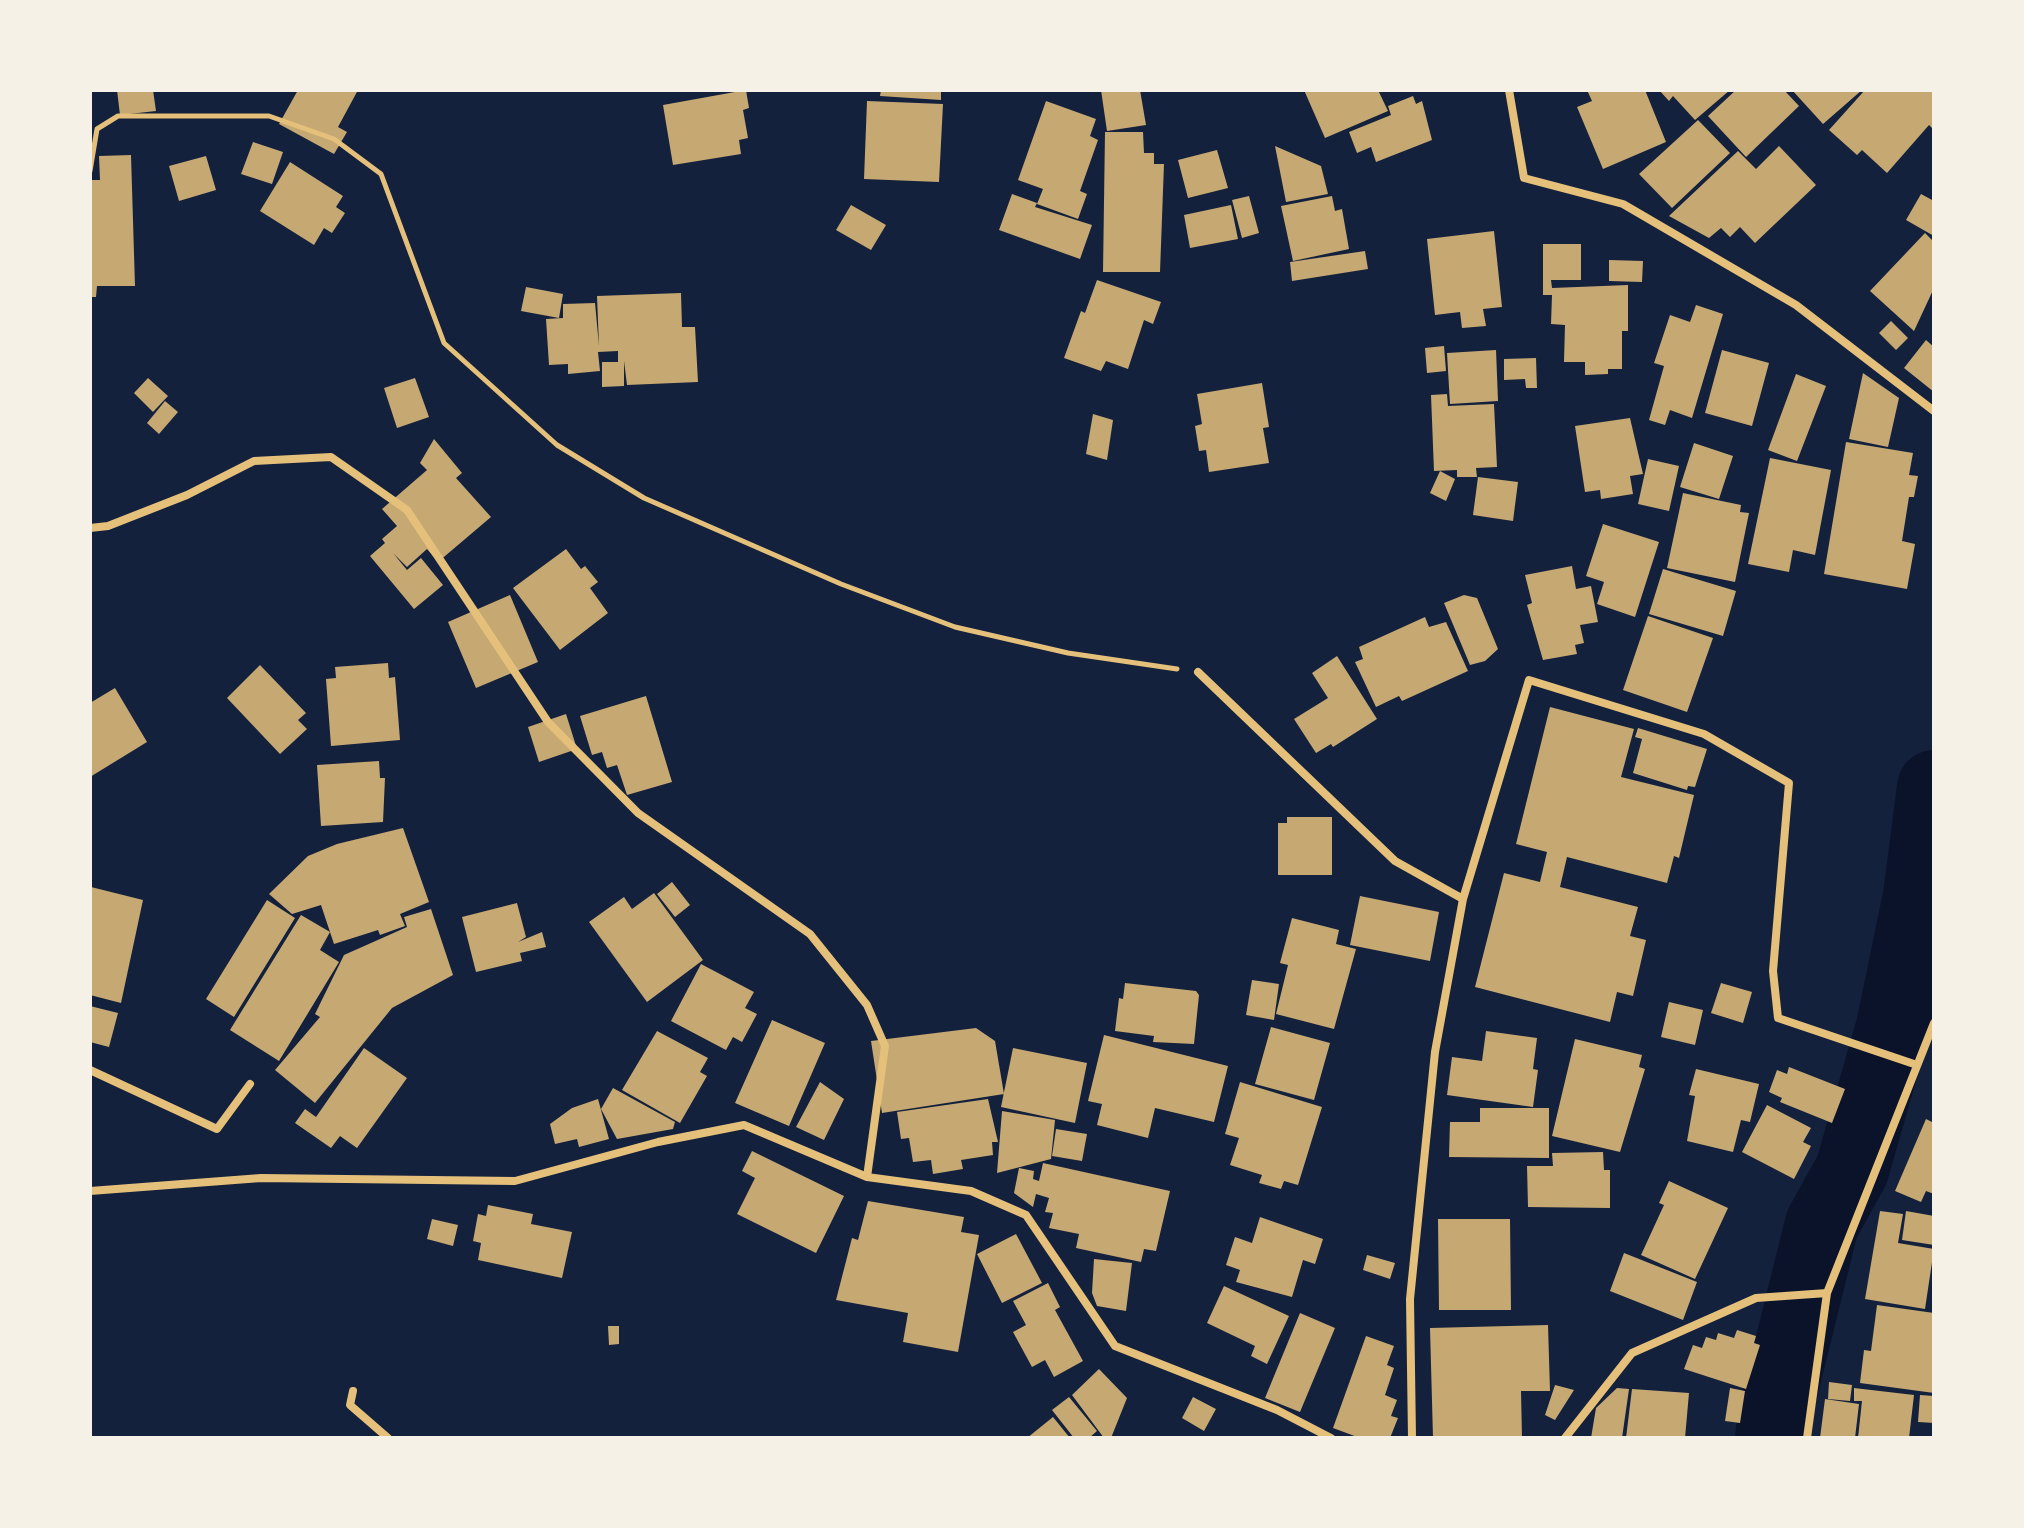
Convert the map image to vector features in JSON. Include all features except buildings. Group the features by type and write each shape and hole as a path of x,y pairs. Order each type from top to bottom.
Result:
{"street":[{"path":"1509,90 1524,178 1623,204 1796,305 1934,411"},
{"path":"90,528 108,526 187,495 254,461 331,457 407,510 548,722 638,813 810,934 867,1005 885,1046 867,1177"},
{"path":"1198,672 1395,861 1463,899"},
{"path":"1412,1438 1410,1299 1435,1052 1463,899 1529,680 1704,734 1789,783 1773,971 1778,1018 1917,1065"},
{"path":"1807,1438 1827,1293 1934,1023"},
{"path":"90,1070 217,1129 250,1084"},
{"path":"90,1191 261,1178 515,1181 658,1142 744,1125 867,1177 971,1191 1026,1215 1115,1346 1277,1410 1331,1438"},
{"path":"1565,1438 1632,1353 1756,1298 1827,1293"},
{"path":"353,1391 350,1405 388,1438"}],"path":[{"path":"90,171 97,129 118,116 269,116 334,139 381,174 444,343 557,445 644,498 841,584 955,627 1068,653 1198,672"}],"waterway":[{"path":"1772,1438 1775,1413 1822,1224 1852,1170 1893,1027 1920,896 1934,787"}]}
